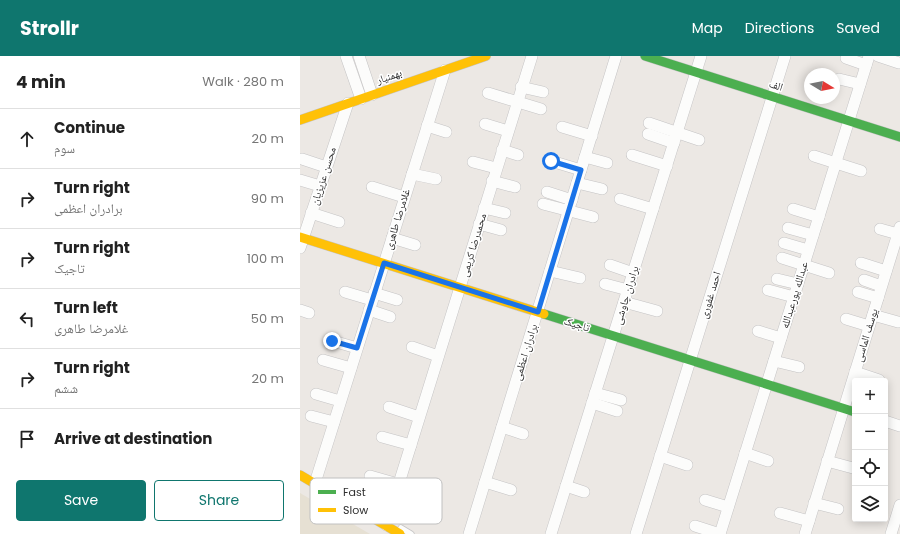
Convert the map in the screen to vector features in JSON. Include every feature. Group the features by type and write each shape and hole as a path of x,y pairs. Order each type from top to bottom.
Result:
{"street":[{"path":"346,56 361,99"},
{"path":"359,56 372,95"},
{"name":"بهمنیار","path":"300,120 486,56"},
{"name":"محمدرضا کریمی","path":"400,478 532,56"},
{"name":"برادران اعظمی","path":"469,534 616,56"},
{"name":"الف","path":"645,56 657,58 696,72 900,137"},
{"name":"برادران چاوشی","path":"551,534 701,56"},
{"name":"احمد غفوری","path":"636,534 785,56"},
{"path":"878,56 899,63"},
{"path":"846,58 867,61"},
{"name":"عبدالله پورعبدالله","path":"720,534 867,61"},
{"name":"غلامرضا طاهری","path":"314,478 334,422 445,70"},
{"path":"840,78 860,84"},
{"path":"522,87 543,92"},
{"path":"488,94 540,109"},
{"name":"محسن عزیزیان","path":"301,241 348,103"},
{"path":"485,124 508,131"},
{"path":"427,126 446,132"},
{"path":"562,127 592,136"},
{"path":"648,129 676,138 699,140"},
{"path":"502,150 518,155"},
{"path":"632,155 667,166"},
{"path":"814,156 861,171"},
{"path":"586,157 607,163"},
{"path":"302,159 326,167"},
{"path":"551,161 581,170"},
{"path":"473,162 496,168"},
{"path":"412,174 436,179"},
{"path":"300,180 320,186"},
{"path":"492,181 515,187"},
{"path":"577,183 602,189"},
{"path":"372,187 404,197"},
{"path":"547,192 570,206 593,217"},
{"path":"620,199 653,210"},
{"path":"543,204 570,206"},
{"path":"484,208 505,213"},
{"path":"793,209 819,217"},
{"path":"311,213 338,222"},
{"path":"479,224 501,230"},
{"path":"788,228 813,235"},
{"path":"880,229 899,230"},
{"name":"یوسف الماسی","path":"805,534 899,230"},
{"path":"392,238 415,245"},
{"name":"تاجیک","path":"301,241 384,263 852,411"},
{"path":"784,243 808,250"},
{"path":"782,258 829,273"},
{"path":"861,263 886,271"},
{"path":"610,265 633,273"},
{"path":"550,271 580,278"},
{"path":"777,279 798,284"},
{"path":"864,280 881,286"},
{"path":"605,284 628,290"},
{"path":"768,290 794,297"},
{"path":"345,292 372,301 397,300"},
{"path":"858,292 878,298"},
{"path":"372,301 390,317"},
{"path":"624,302 657,311"},
{"path":"846,319 898,322"},
{"path":"758,331 781,338"},
{"path":"332,341 357,348"},
{"path":"412,347 438,356"},
{"path":"323,360 351,368"},
{"path":"774,361 799,367"},
{"path":"855,372 873,378"},
{"path":"317,391 341,398"},
{"path":"594,398 619,406"},
{"path":"389,407 419,417"},
{"path":"312,416 334,422"},
{"path":"888,422 900,426"},
{"path":"502,428 523,434"},
{"path":"382,437 411,445"},
{"path":"745,453 768,461"},
{"path":"660,456 688,465"},
{"path":"827,461 852,468"},
{"path":"300,475 314,478"},
{"path":"370,476 377,478"},
{"path":"485,482 511,490"},
{"path":"566,486 584,492"},
{"path":"705,500 728,507"},
{"path":"814,503 838,509"},
{"path":"891,534 900,505"},
{"path":"780,512 808,521"},
{"path":"388,524 400,534"},
{"path":"695,526 720,534"}],"lane":[{"path":"389,524 411,534"}],"shaded area":[{"path":"300,493 310,499 310,524 353,524 370,534 300,534"}],"traffic: fast":[{"path":"645,56 900,137"},
{"path":"544,314 852,411"}],"traffic: slow":[{"path":"300,120 486,56"},
{"path":"300,237 544,314"},
{"path":"300,475 310,481"},
{"path":"383,524 400,534"}],"route":[{"path":"332,341 357,348 384,263 538,312 581,170 551,161"}]}
